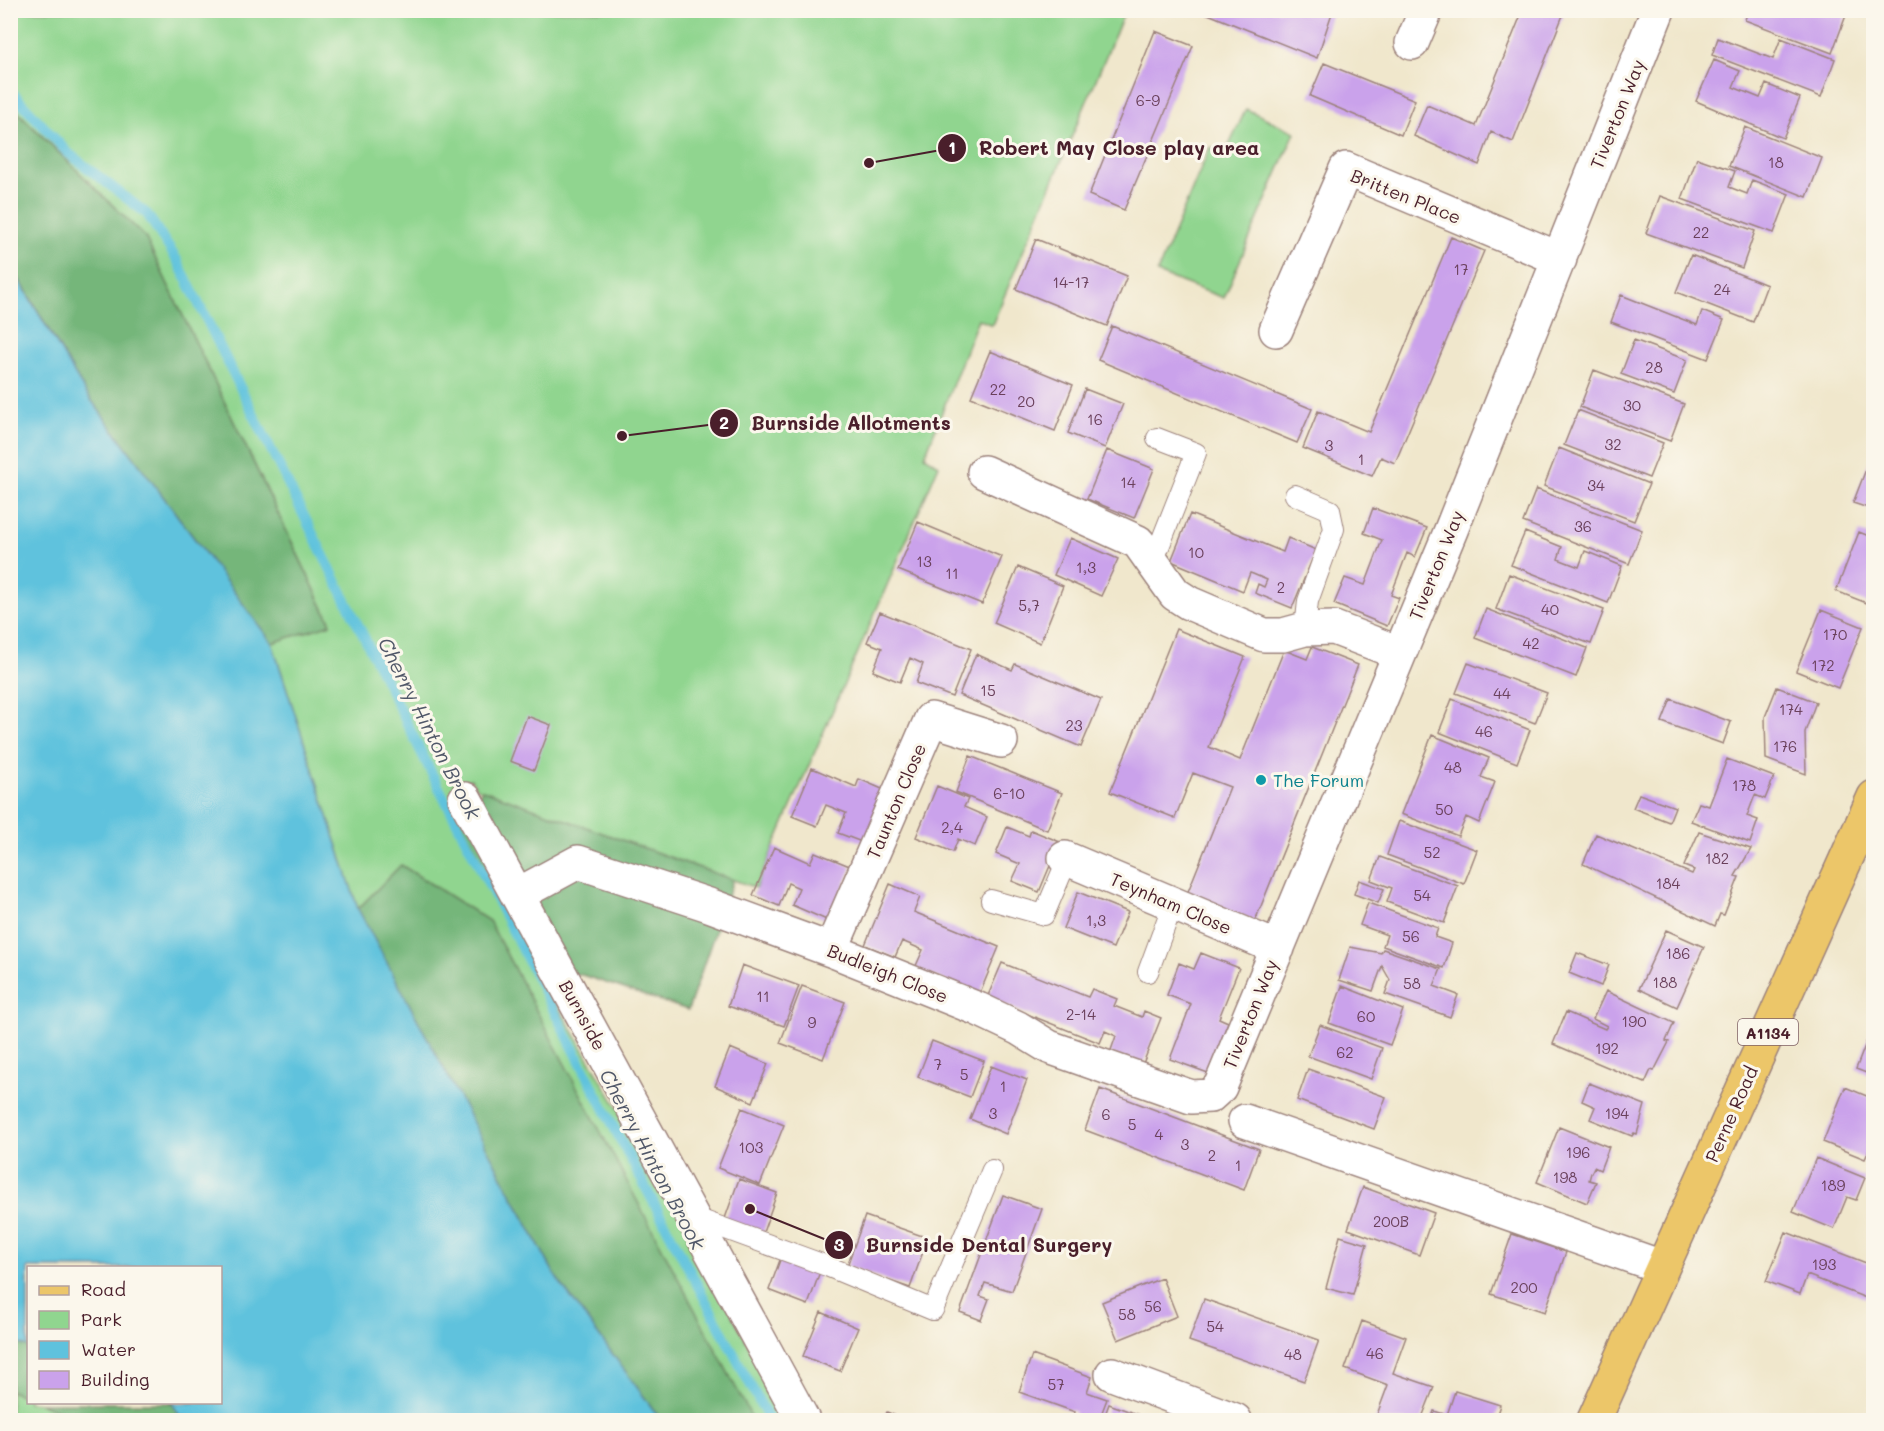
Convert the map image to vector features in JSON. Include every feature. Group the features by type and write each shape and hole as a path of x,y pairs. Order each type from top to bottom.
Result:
{"main road":[{"name":"Perne Road","path":"1594,1420 1874,797"}],"street":[{"path":"1412,44 1425,10"},
{"name":"Tiverton Way","path":"1191,1097 1210,1096 1220,1087 1400,653 1658,10"},
{"name":"Britten Place","path":"1276,330 1346,169 1560,259"},
{"path":"984,472 1138,542 1175,594 1190,603 1264,635 1283,635 1305,629 1334,628 1400,653"},
{"name":"Taunton Close","path":"831,950 931,720 1001,741"},
{"name":"Burnside","path":"465,799 802,1420"},
{"name":"Teynham Close","path":"1066,859 1278,948"},
{"name":"Budleigh Close","path":"517,896 578,862 709,905 831,950 978,1009 1018,1028 1049,1047 1191,1097"},
{"path":"1245,1121 1662,1267"},
{"path":"1112,1374 1235,1420"}],"lane":[{"path":"1152,562 1196,453 1157,438"},
{"path":"1295,495 1330,510 1334,529 1308,601 1305,629"},
{"path":"991,900 1044,915 1066,859"},
{"path":"1148,972 1173,904"},
{"path":"693,1217 827,1266 933,1310 992,1170"}],"green space":[{"path":"10,11 1125,11 992,325 978,319 925,456 939,465 756,888 476,788 471,779 454,784 456,812 509,919 680,1214 787,1420 753,1420 489,921 401,865 358,909 272,643 331,623 145,237 11,105"},
{"path":"10,105 145,237 331,624 272,643 86,393 11,265"},
{"path":"1246,109 1295,132 1224,298 1157,273 1210,147 1225,154"},
{"path":"483,790 733,880 688,1010 579,974 543,980 456,812"},
{"path":"401,865 489,921 753,1420 661,1420 556,1277 358,909"},
{"path":"10,1341 27,1347 27,1398 11,1391"},
{"path":"10,1391 27,1398 27,1404 42,1404 84,1420 11,1420"},
{"path":"42,1404 173,1404 180,1416 205,1420 84,1420"}],"water":[{"path":"10,265 86,393 272,643 358,909 556,1277 661,1420 205,1420 180,1416 173,1404 222,1404 222,1266 27,1266 27,1347 11,1341"}],"building":[{"path":"1198,10 1333,10 1317,58"},
{"path":"1523,10 1565,10 1513,142 1491,132 1479,165 1414,136 1427,105 1476,126"},
{"path":"1748,10 1848,10 1832,53 1745,20"},
{"path":"1155,31 1193,46 1124,210 1089,195"},
{"path":"1718,38 1773,59 1781,38 1835,59 1821,97 1712,55"},
{"path":"1714,60 1740,71 1733,87 1760,98 1766,84 1800,98 1783,138 1696,101"},
{"path":"1324,63 1415,100 1401,135 1310,96"},
{"path":"1745,127 1822,158 1807,197 1729,166"},
{"path":"1697,158 1735,171 1729,187 1747,194 1752,180 1789,194 1774,233 1682,199"},
{"path":"1660,196 1755,231 1742,268 1646,233"},
{"path":"1451,237 1484,251 1395,463 1381,457 1372,476 1303,448 1318,411 1369,432"},
{"path":"1036,239 1127,276 1107,326 1016,289"},
{"path":"1691,255 1767,285 1753,322 1676,292"},
{"path":"1621,295 1697,325 1702,311 1724,320 1708,359 1611,322"},
{"path":"1112,326 1312,409 1297,443 1098,360"},
{"path":"1634,340 1687,360 1674,394 1621,374"},
{"path":"990,351 1073,385 1055,431 971,397"},
{"path":"1594,370 1684,404 1670,441 1580,407"},
{"path":"1085,389 1123,404 1105,448 1068,433"},
{"path":"1578,410 1663,443 1649,478 1564,445"},
{"path":"1559,448 1649,484 1634,521 1544,486"},
{"path":"1107,450 1154,469 1134,518 1087,499"},
{"path":"1874,451 1874,510 1853,503"},
{"path":"1536,489 1642,530 1629,564 1523,522"},
{"path":"1373,508 1427,528 1415,557 1407,553 1391,595 1399,598 1387,626 1334,604 1345,578 1365,585 1382,540 1364,533"},
{"path":"1190,514 1283,552 1288,538 1316,550 1292,608 1255,593 1258,584 1264,587 1267,580 1253,574 1250,573 1243,591 1171,561"},
{"path":"918,522 1002,557 982,604 898,570"},
{"path":"1525,532 1562,547 1558,559 1579,567 1585,551 1622,566 1608,603 1511,565"},
{"path":"1859,532 1874,538 1874,606 1836,591"},
{"path":"1070,538 1118,559 1101,596 1054,575"},
{"path":"1018,567 1063,586 1040,643 994,623"},
{"path":"1509,574 1604,610 1591,644 1496,609"},
{"path":"1486,609 1587,648 1576,677 1475,638"},
{"path":"1821,610 1863,627 1838,688 1796,671"},
{"path":"880,612 971,649 952,697 916,683 923,664 910,658 900,682 873,671 882,648 867,642"},
{"name":"The Forum","path":"1176,629 1245,657 1209,747 1240,760 1284,650 1307,659 1312,647 1358,665 1255,921 1187,894 1230,787 1193,773 1175,818 1110,792"},
{"path":"976,654 1012,670 1015,664 1101,700 1081,747 959,695"},
{"path":"1468,663 1547,693 1535,723 1456,693"},
{"path":"1777,687 1816,702 1805,732 1806,774 1766,759 1765,717"},
{"path":"1452,699 1530,730 1517,763 1439,732"},
{"path":"1671,699 1731,722 1723,744 1662,722"},
{"path":"527,716 551,725 534,770 510,761"},
{"path":"1432,735 1489,758 1481,777 1495,782 1479,823 1466,817 1458,836 1401,814"},
{"path":"970,756 1062,793 1047,830 956,792"},
{"path":"1727,759 1774,777 1765,799 1755,795 1747,816 1758,820 1750,843 1691,821 1699,803 1709,806"},
{"path":"812,768 856,787 859,779 889,792 867,844 838,833 846,813 826,805 817,826 792,816"},
{"path":"937,786 968,799 964,807 987,817 975,846 958,839 953,852 916,837"},
{"path":"1639,794 1675,807 1669,822 1633,808"},
{"path":"1399,821 1477,850 1464,884 1387,855"},
{"path":"1007,827 1029,836 1031,830 1060,842 1039,892 1012,881 1020,864 996,854"},
{"path":"1699,832 1751,849 1735,876 1739,877 1724,915 1720,914 1715,926 1583,864 1596,834 1692,874 1694,870 1684,866"},
{"path":"774,847 810,863 815,852 852,867 829,921 792,905 799,888 788,883 779,906 753,895"},
{"path":"1380,857 1458,886 1444,923 1387,902 1392,888 1371,880"},
{"path":"1359,880 1384,889 1378,903 1354,894"},
{"path":"890,884 920,897 914,912 999,947 979,995 915,968 923,950 902,941 895,957 865,945"},
{"path":"1078,892 1128,912 1113,948 1063,928"},
{"path":"1368,903 1438,928 1435,937 1452,943 1444,968 1383,946 1387,935 1360,925"},
{"path":"1666,930 1704,947 1677,1007 1639,989"},
{"path":"1350,947 1381,953 1383,949 1441,969 1434,986 1458,995 1450,1017 1385,994 1390,980 1382,966 1373,991 1339,980"},
{"path":"1201,953 1239,968 1219,1018 1228,1022 1208,1073 1170,1059 1191,1004 1167,995 1179,963 1194,969"},
{"path":"1577,953 1609,965 1601,986 1569,973"},
{"path":"1002,963 1088,997 1092,989 1117,999 1114,1006 1142,1017 1144,1011 1161,1018 1142,1066 1110,1053 1116,1036 1105,1031 1100,1043 987,998"},
{"path":"742,965 799,986 784,1026 728,1006"},
{"path":"802,986 845,1002 823,1059 780,1043"},
{"path":"1342,986 1403,1010 1390,1045 1329,1023"},
{"path":"1606,991 1674,1023 1666,1041 1669,1042 1645,1083 1553,1044 1566,1012 1605,1029 1607,1026 1593,1019"},
{"path":"1320,1025 1382,1048 1371,1079 1308,1056"},
{"path":"1874,1025 1874,1076 1856,1069"},
{"path":"932,1041 984,1061 970,1097 918,1077"},
{"path":"730,1048 768,1064 753,1102 715,1086"},
{"path":"991,1066 1027,1080 1006,1134 970,1119"},
{"path":"1308,1069 1386,1097 1374,1129 1297,1100"},
{"path":"1589,1083 1645,1105 1637,1134 1634,1133 1632,1136 1590,1119 1595,1107 1582,1101"},
{"path":"1845,1087 1874,1099 1874,1139 1865,1159 1823,1142"},
{"path":"1100,1089 1259,1149 1244,1190 1085,1130"},
{"path":"742,1108 784,1125 760,1185 718,1168"},
{"path":"1559,1127 1609,1147 1600,1170 1594,1167 1591,1173 1589,1180 1596,1182 1587,1203 1537,1182"},
{"path":"1816,1158 1865,1178 1856,1200 1847,1197 1834,1229 1793,1212"},
{"path":"739,1179 777,1193 761,1238 723,1224"},
{"path":"1363,1187 1434,1213 1419,1255 1348,1229"},
{"path":"1003,1195 1042,1209 1012,1291 985,1283 980,1296 989,1299 981,1320 960,1312"},
{"path":"865,1216 928,1238 910,1288 847,1266"},
{"path":"1786,1232 1874,1266 1874,1281 1866,1298 1807,1275 1800,1294 1766,1281"},
{"path":"1512,1234 1566,1252 1545,1312 1491,1294"},
{"path":"1340,1236 1367,1244 1353,1295 1326,1288"},
{"path":"783,1252 822,1266 808,1305 769,1290"},
{"path":"1162,1278 1177,1316 1118,1340 1102,1302"},
{"path":"1204,1299 1319,1340 1304,1381 1189,1341"},
{"path":"821,1312 858,1328 840,1371 803,1356"},
{"path":"1362,1321 1406,1337 1393,1373 1434,1387 1421,1420 1375,1420 1388,1385 1345,1369"},
{"path":"1032,1355 1092,1377 1087,1392 1107,1399 1099,1420 1072,1420 1075,1412 1019,1392"},
{"path":"1455,1391 1500,1405 1495,1420 1431,1420 1434,1411 1447,1415"},
{"path":"1109,1404 1153,1420 1103,1420"},
{"path":"887,1412 905,1420 883,1420"}],"waterway":[{"name":"Cherry Hinton Brook","path":"10,90 67,152 147,214 177,260 437,784 621,1141 769,1420"}],"place":[{"name":"Robert May Close play area","path":"869,163"},
{"name":"Burnside Allotments","path":"622,436"},
{"name":"The Forum","path":"1261,780"},
{"name":"Burnside Dental Surgery","path":"750,1209"}]}
